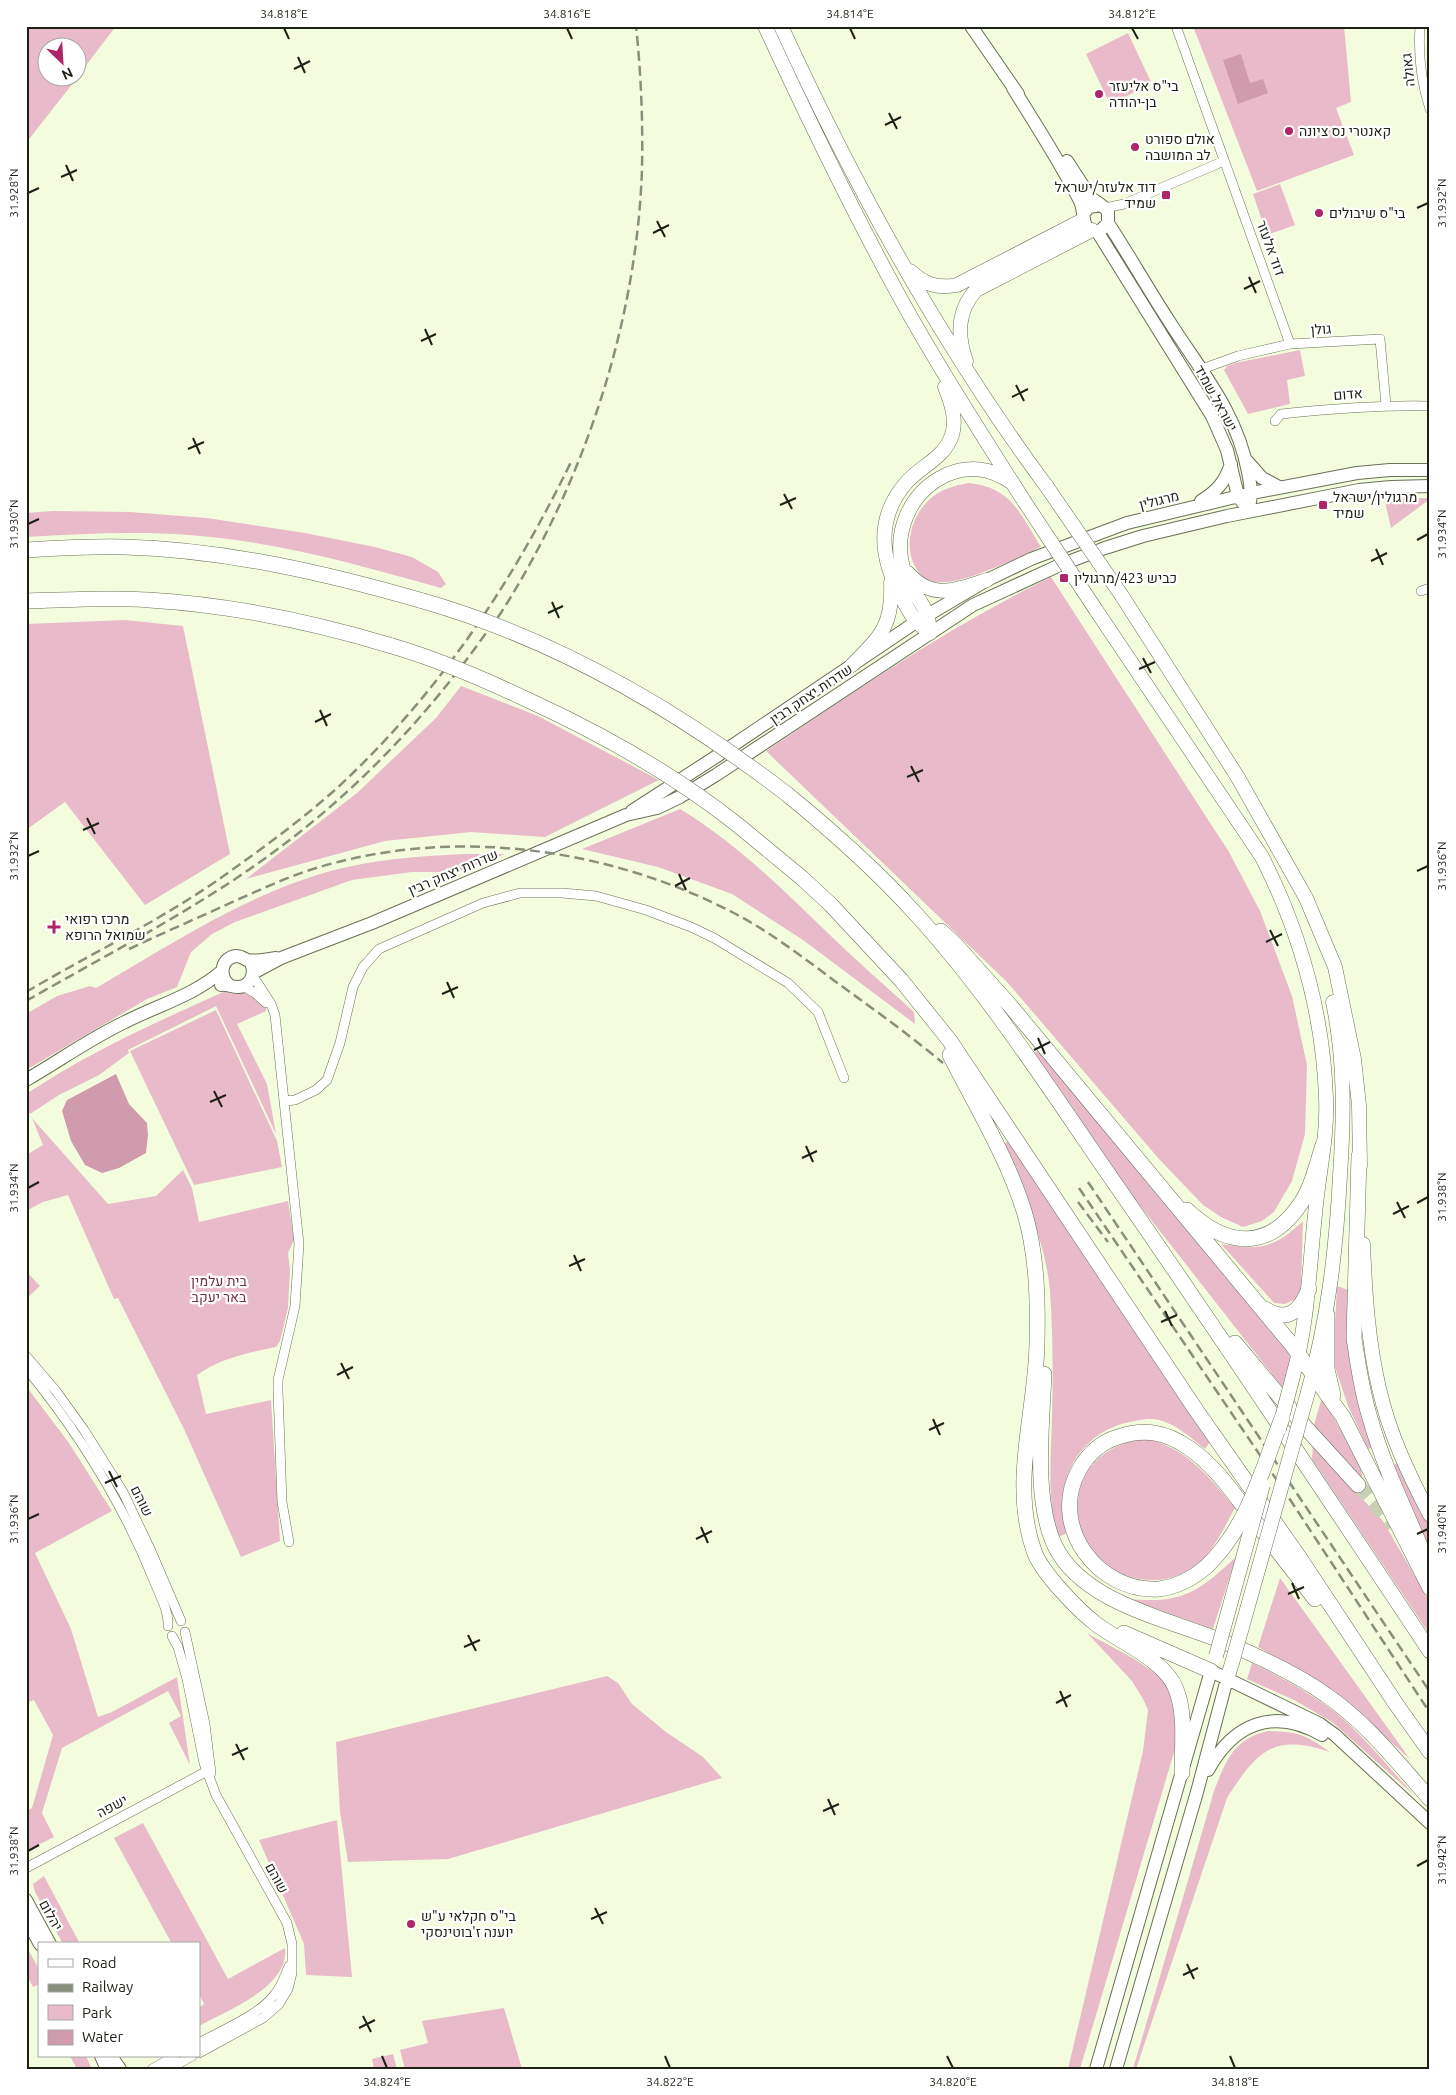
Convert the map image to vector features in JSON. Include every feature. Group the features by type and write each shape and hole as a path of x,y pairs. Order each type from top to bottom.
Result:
{"highway":[{"path":"26,550 125,547 228,556 315,572 423,601 484,620 564,655 696,729 788,795 956,944 1008,1003 1148,1173 1263,1308 1313,1373 1343,1417"},
{"path":"26,601 139,599 188,603 256,612 392,646 469,673 584,727 662,772 739,826 802,878 870,945 926,1010 954,1047 1196,1410 1299,1557 1430,1752"},
{"path":"873,870 941,943 987,1001 1154,1240 1430,1651"},
{"path":"926,1010 988,1128 1008,1172 1026,1222 1040,1280 1043,1322 1042,1492 1044,1511 1056,1547 1069,1566 1083,1579 1120,1603 1230,1644 1293,1675 1326,1694 1368,1730 1430,1799"},
{"path":"1148,1173 1191,1214 1214,1229 1236,1238 1254,1239 1273,1232 1288,1221 1302,1202 1323,1145"},
{"path":"1359,1156 1354,1338 1358,1366 1379,1447 1430,1568"},
{"path":"1026,1222 1033,1259 1037,1345 1024,1469 1024,1505 1034,1552 1041,1565 1076,1604 1108,1625 1211,1672"},
{"path":"1154,1240 1262,1377 1358,1485"},
{"path":"1263,1308 1277,1315 1292,1313 1304,1302 1309,1289"},
{"path":"1327,1315 1326,1353 1329,1382 1343,1417 1430,1588"},
{"path":"1282,1418 1251,1500 1244,1516 1229,1542 1206,1567 1180,1583 1160,1589 1138,1588 1111,1578 1090,1562 1074,1534 1071,1526 1071,1490 1076,1475 1090,1453 1112,1438 1130,1432 1162,1433 1191,1449 1216,1472 1396,1704"},
{"path":"1065,1593 1096,1624 1153,1661 1176,1687 1180,1706 1182,1773"}],"main road":[{"path":"765,26 847,196 899,296 931,351 1024,501 1262,857 1297,940 1314,999 1326,1099 1309,1289 1299,1354 1216,1656 1096,2069"},
{"path":"781,26 837,144 901,263 978,389 1122,596 1237,776 1306,898 1335,967 1354,1059 1359,1105 1359,1156 1365,1297 1379,1389 1390,1425 1405,1463 1430,1515"},
{"name":"ישראל שמיד","path":"971,26 1013,88 1064,171 1089,224 1212,416 1231,464 1238,496 1248,512"},
{"name":"ישראל שמיד","path":"1013,88 1055,143 1091,198 1106,213 1169,321 1218,392 1234,426 1245,460 1252,493 1248,512"},
{"path":"901,263 920,280 929,284 939,287 956,285 1089,224 1104,229 1106,213 1089,207 1089,224"},
{"path":"978,389 965,358 960,335 959,320 969,297 976,290 1089,224"},
{"path":"852,664 874,643 889,619 890,576 883,546 892,506 906,483 942,452 954,426 952,406 931,351"},
{"path":"1245,460 1262,478 1280,487"},
{"path":"1193,507 1217,491 1224,482 1231,464"},
{"path":"1014,484 1000,474 986,470 974,468 958,471 936,480 917,496 905,517 901,539 904,574 930,633 973,605 1000,591 1105,548 1176,528 1264,508 1359,490 1430,486"},
{"name":"מרגולין","path":"922,618 987,580 1031,559 1127,523 1238,496 1357,473 1390,470 1430,470"},
{"path":"902,562 920,585 938,591 965,587 987,580"},
{"path":"890,576 922,618"},
{"name":"שדרות יצחק רבין","path":"190,993 222,971 229,958 239,956 248,960 267,959 290,954 372,923 626,815 922,618"},
{"name":"שדרות יצחק רבין","path":"626,815 657,808 697,787 930,633"},
{"path":"1116,2069 1197,1792 1308,1392 1327,1315 1333,1276 1338,1216 1344,1098 1338,1024 1317,926"},
{"name":"שדרות יצחק רבין","path":"26,1080 123,1022 190,993 228,984 242,986 253,975 290,954"},
{"path":"248,960 252,966 253,975"},
{"path":"222,971 222,976 228,984"},
{"path":"1211,1672 1320,1724 1430,1823"},
{"path":"1197,1792 1215,1757 1234,1736 1252,1726 1269,1721 1283,1720 1309,1728 1337,1745 1416,1810"},
{"name":"יהלום","path":"26,1900 49,1942"},
{"name":"יהלום","path":"26,1919 39,1942"},
{"path":"112,2058 120,2069"}],"street":[{"name":"דוד אלעזר","path":"1176,26 1290,344"},
{"name":"גאולה","path":"1420,26 1420,67 1425,95 1430,109"},
{"path":"1106,213 1224,161"},
{"name":"גולן","path":"1202,369 1238,356 1290,344 1380,339 1386,405"},
{"name":"אדום","path":"1275,421 1281,414 1386,405 1427,406"},
{"path":"284,1101 295,1100 316,1090 326,1080 340,1043 353,987 363,967 379,949 483,903 520,893 562,893 596,896 646,910 692,927 714,938 788,983 818,1012 844,1078"},
{"path":"253,975 271,1004 275,1015 300,1244 295,1306 278,1380 282,1502 289,1542"},
{"path":"242,986 261,998 275,1015"},
{"name":"שוהם","path":"26,1356 56,1391 84,1430 123,1492 152,1551 181,1621"},
{"name":"שוהם","path":"26,1368 81,1440 106,1483 148,1565 167,1614 168,1626"},
{"path":"174,1620 181,1621 185,1627 185,1632 180,1637 172,1636 168,1632 168,1626 174,1620"},
{"name":"שוהם","path":"185,1632 204,1716 209,1770 213,1788 287,1923 291,1937 292,1958 288,1989 275,2009 263,2018 200,2052"},
{"name":"שוהם","path":"172,1636 178,1647 186,1676 201,1751 209,1770"},
{"name":"ישפה","path":"26,1868 209,1770"},
{"name":"שוהם","path":"200,2042 258,2010 270,2000 279,1988 292,1958"},
{"path":"152,2069 171,2058"},
{"path":"169,2069 188,2058"}],"green space":[{"path":"26,26 116,26 88,63 88,38 38,38 38,88 69,88 26,143"},
{"name":"קאנטרי נס ציונה","path":"1193,26 1344,26 1351,102 1336,108 1354,155 1257,191"},
{"path":"1128,33 1152,84 1110,104 1086,54"},
{"path":"1280,184 1295,225 1267,235 1253,194"},
{"path":"1300,350 1305,376 1287,380 1290,404 1248,414 1224,370 1227,366"},
{"path":"968,483 995,490 1005,496 1020,513 1041,547 985,572 969,577 940,583 929,581 920,574 912,560 910,541 914,523 923,506 934,496 948,488"},
{"path":"1384,498 1430,498 1430,499 1391,528"},
{"path":"53,511 130,512 207,518 305,533 375,547 412,557 438,572 446,584 441,588 316,555 221,538 128,533 26,537 26,513"},
{"path":"1051,577 1229,852 1260,911 1292,996 1307,1065 1305,1134 1292,1181 1274,1212 1262,1221 1243,1227 1221,1217 1203,1205 1159,1159 1007,982 766,751 941,637"},
{"path":"125,620 183,626 230,854 145,905 65,802 26,830 26,624"},
{"path":"461,686 538,716 659,780 545,837 471,832 385,841 246,879 357,793 436,718"},
{"path":"680,809 721,837 778,886 914,1012 915,1024 803,940 732,894 658,867 582,849"},
{"path":"465,854 505,854 458,872 412,872 352,880 235,922 212,934 191,952 177,987 147,999 26,1070 26,1014 57,996 90,986 96,988 219,917 284,887 318,875 380,861"},
{"path":"257,977 265,997 266,1011 237,1024 267,1084 276,1134 216,1006 128,1050 129,1053 99,1075 59,1095 30,1114 26,1107 26,1094 53,1077 110,1045"},
{"path":"216,1010 277,1141 282,1167 194,1185 130,1051"},
{"path":"1040,1050 1147,1183 1293,1354 1282,1387 1123,1184 1032,1054"},
{"name":"בית עלמין באר יעקב","path":"32,1118 108,1204 156,1196 183,1170 192,1188 199,1222 288,1201 294,1240 288,1253 290,1270 288,1308 280,1341 276,1347 225,1360 197,1375 206,1414 271,1400 280,1541 241,1557 184,1429 118,1298 114,1299 68,1195 43,1202 26,1211 26,1155 43,1145"},
{"path":"1010,1140 1210,1442 1205,1449 1177,1428 1155,1419 1125,1423 1100,1434 1080,1452 1067,1476 1063,1510 1067,1533 1057,1538 1051,1493 1053,1371 1048,1273 1032,1217 1002,1145"},
{"path":"1303,1221 1301,1288 1296,1299 1285,1304 1274,1303 1221,1244 1246,1247 1266,1245 1284,1237"},
{"path":"26,1271 40,1286 26,1299"},
{"path":"1337,1286 1348,1290 1374,1447 1368,1449 1348,1406 1333,1361"},
{"path":"26,1386 69,1443 112,1511 35,1553 71,1629 98,1717 112,1712 177,1677 190,1765 169,1723 181,1716 168,1691 62,1748 42,1813 54,1837 26,1851 26,1811 32,1808 53,1735 34,1700 26,1703"},
{"path":"1322,1397 1360,1465 1363,1480 1314,1425"},
{"path":"1145,1439 1160,1443 1185,1456 1206,1475 1235,1508 1215,1544 1200,1562 1171,1578 1151,1580 1121,1574 1099,1558 1084,1537 1078,1512 1080,1488 1092,1465 1113,1448"},
{"path":"1313,1445 1383,1521 1430,1602 1430,1635 1312,1459"},
{"path":"1399,1462 1430,1528 1430,1554 1394,1465"},
{"path":"1236,1557 1213,1629 1129,1599 1163,1599 1188,1593 1211,1579"},
{"path":"1280,1578 1410,1759 1345,1701 1317,1681 1258,1647"},
{"path":"1087,1633 1136,1660 1168,1687 1173,1698 1175,1710 1175,1749 1080,2069 1068,2069 1143,1751 1148,1710 1132,1681"},
{"path":"1252,1663 1295,1685 1335,1712 1367,1742 1415,1796 1332,1722 1294,1700 1247,1679"},
{"path":"607,1676 618,1683 632,1704 666,1732 703,1757 722,1778 448,1859 348,1862 340,1812 336,1742"},
{"path":"1268,1731 1301,1735 1330,1752 1294,1745 1280,1746 1268,1750 1248,1768 1227,1798 1136,2069 1133,2069 1218,1780 1227,1761 1239,1746 1246,1740"},
{"path":"337,1820 352,1977 306,1975 304,1944 259,1840"},
{"path":"143,1823 228,1979 285,1948 284,1962 277,1975 254,1996 200,2025 200,2007 204,2004 200,1996 200,1942 171,1942 114,1838"},
{"path":"44,1876 79,1942 62,1942 35,1892 33,1884"},
{"path":"26,1946 38,1967 38,1984 33,1987 26,1974"},
{"path":"504,2008 522,2069 405,2069 400,2050 428,2043 422,2021"},
{"path":"393,2054 397,2069 374,2069 372,2059"},
{"path":"71,2058 87,2058 92,2069 77,2069"}],"water":[{"path":"1241,54 1250,83 1263,79 1268,93 1238,104 1223,60"},
{"path":"116,1074 129,1104 147,1123 146,1153 119,1168 102,1173 85,1165 71,1141 62,1111 67,1100"}],"tunnel":[{"path":"1358,1485 1394,1525"}],"railway":[{"path":"26,1001 128,944 228,884 291,839 346,793 396,744 443,690 502,611 533,558 559,506 582,452 602,397 617,341 630,284 638,226 642,169 641,97 636,26"},
{"path":"26,992 145,925 215,882 307,814 336,789 407,716 469,637 523,552 571,462"},
{"path":"129,949 283,880 310,870 362,856 416,849 470,847 524,850 578,858 631,871 683,889 732,912 796,952 902,1030 943,1063"},
{"path":"1088,1182 1430,1692"},
{"path":"1079,1188 1291,1501 1430,1713"},
{"path":"1078,1202 1108,1242"}],"place":[{"name":"בי\"ס אליעזר בן-יהודה","path":"1099,94"},
{"name":"קאנטרי נס ציונה","path":"1289,131"},
{"name":"אולם ספורט לב המושבה","path":"1135,147"},
{"name":"דוד אלעזר/ישראל שמיד","path":"1166,195"},
{"name":"בי\"ס שיבולים","path":"1319,213"},
{"name":"מרגולין/ישראל שמיד","path":"1323,505"},
{"name":"כביש 423/מרגולין","path":"1064,578"},
{"name":"מרכז רפואי שמואל הרופא","path":"54,927"},
{"name":"בי\"ס חקלאי ע\"ש יוענה ז'בוטינסקי","path":"411,1924"}]}
